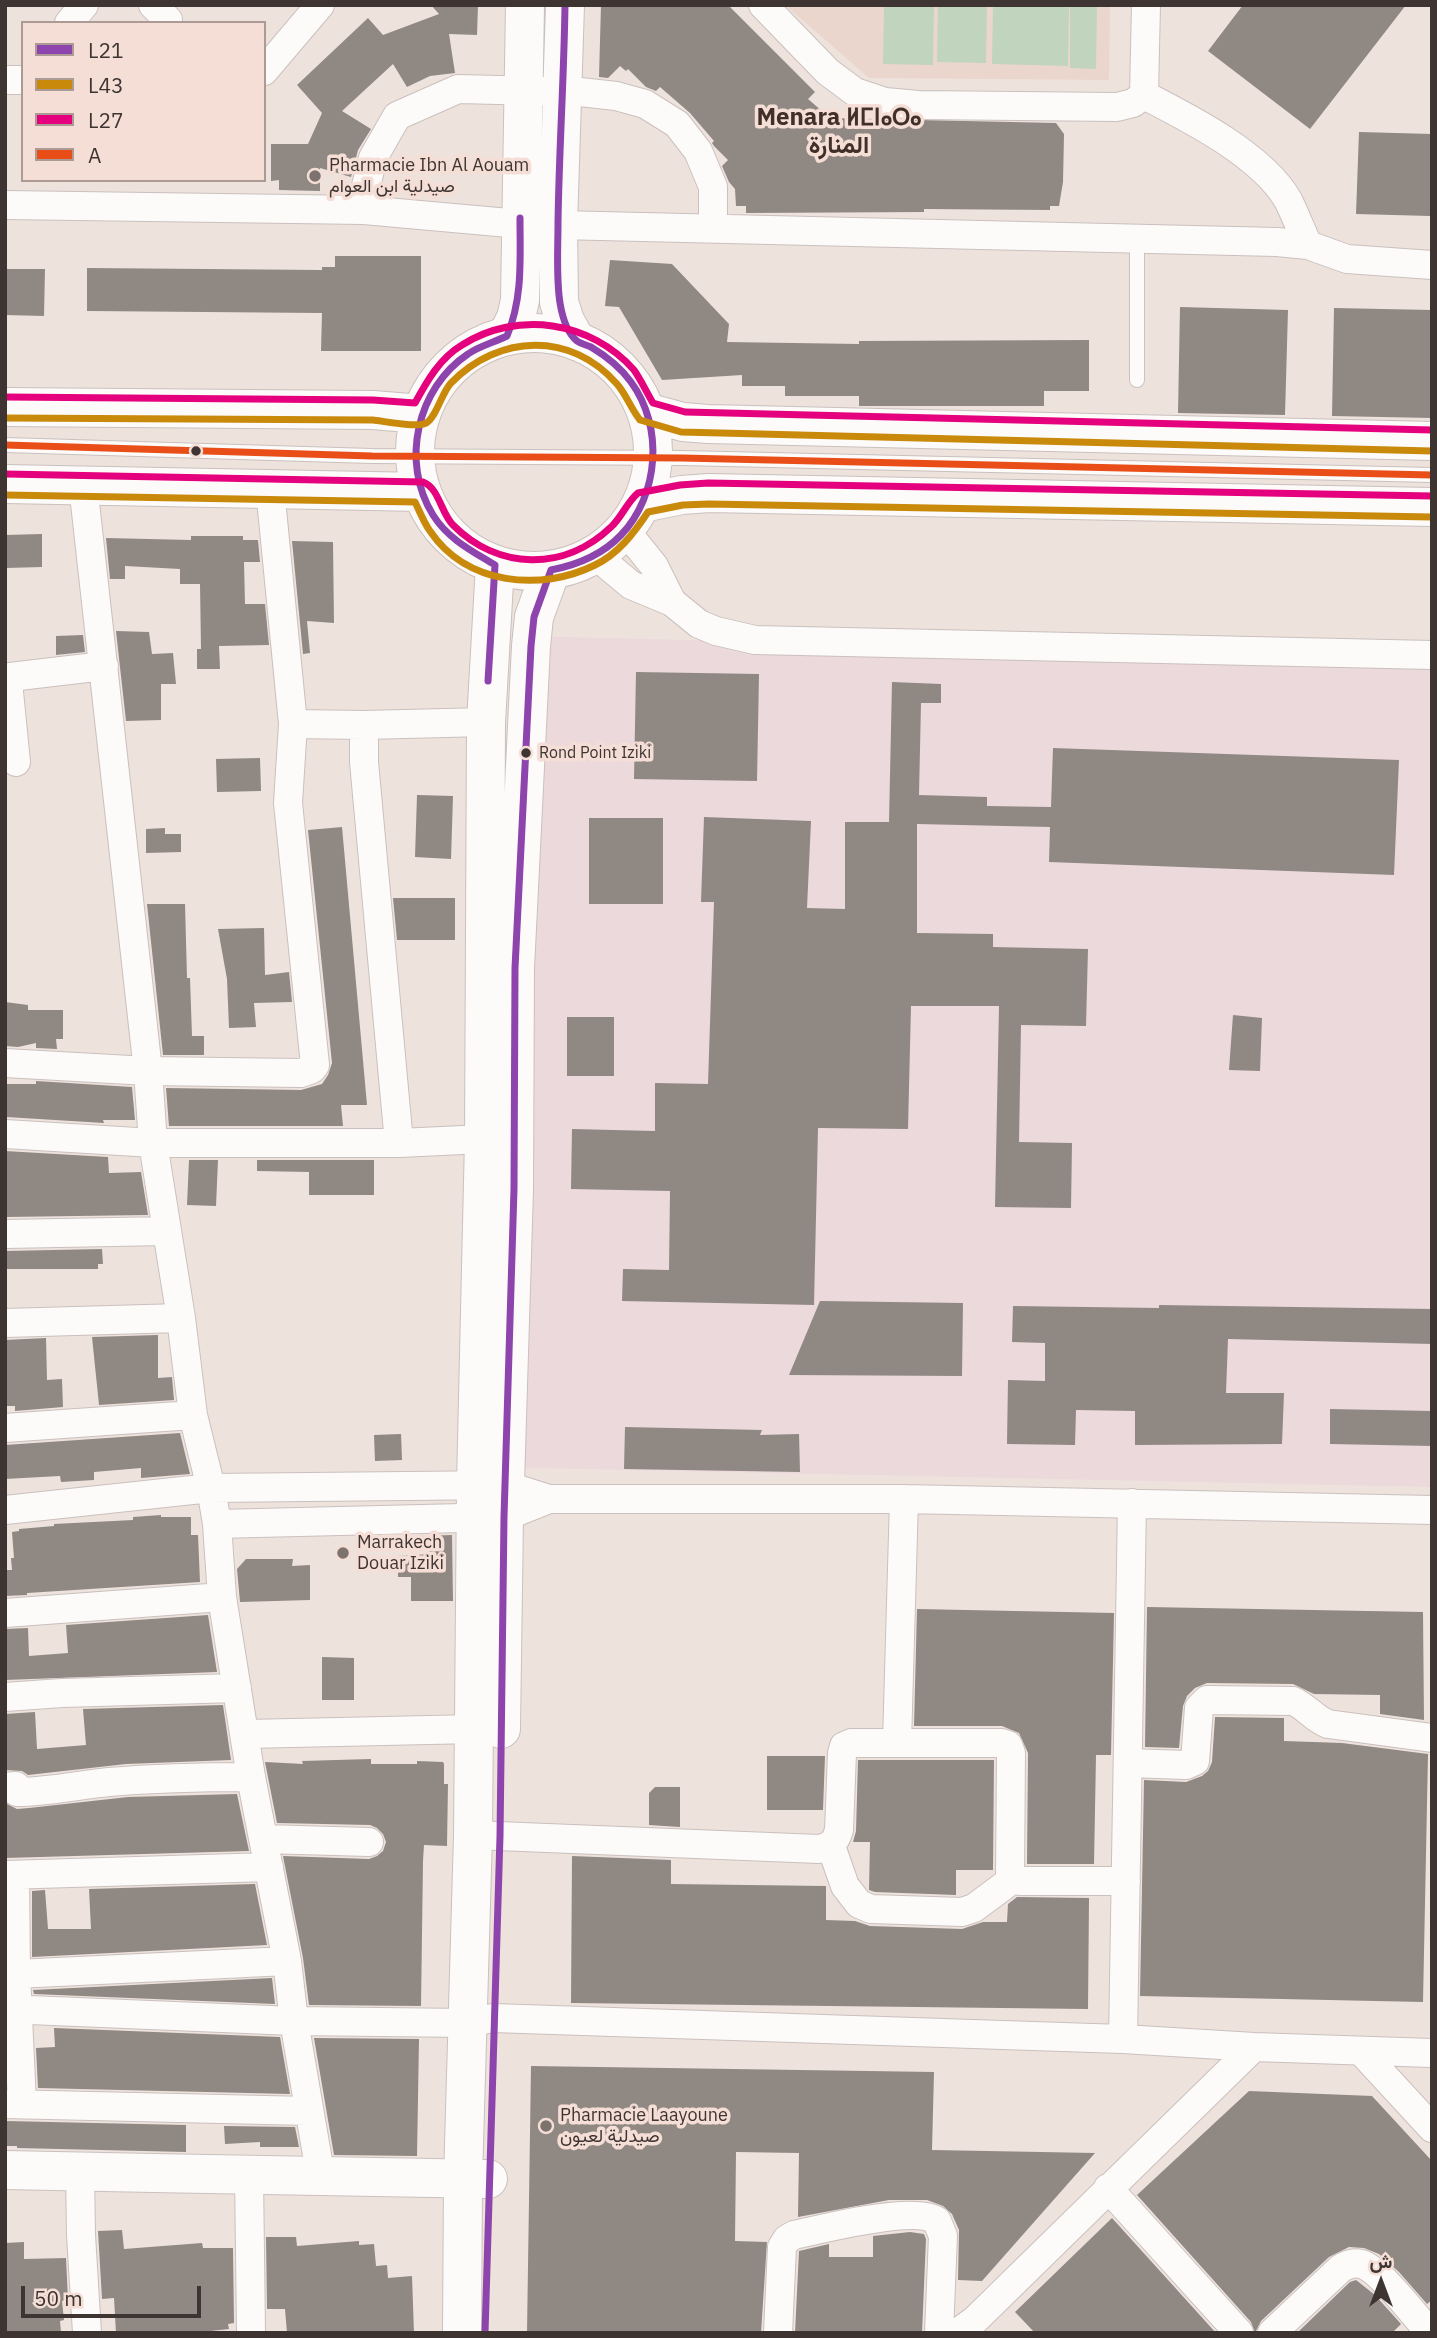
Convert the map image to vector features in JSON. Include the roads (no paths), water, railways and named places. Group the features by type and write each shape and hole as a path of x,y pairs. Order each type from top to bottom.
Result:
{"street":[{"path":"71,21 84,5"},
{"path":"266,69 320,5"},
{"path":"507,336 516,318 520,300 525,5"},
{"path":"565,5 558,225 559,302 576,341"},
{"path":"763,5 828,72 856,92 885,102 918,105 1117,107 1133,103 1144,95"},
{"path":"1144,95 1146,5"},
{"path":"364,210 365,190 373,158 397,116 458,89 563,91 616,96 645,104 677,124 698,151 713,187 713,227"},
{"path":"1144,95 1192,120 1233,147 1273,180 1287,200 1308,245"},
{"path":"5,205 364,210 520,224"},
{"path":"558,225 1277,242 1308,245 1347,259 1432,264"},
{"path":"531,333 576,341 602,354 622,372 634,388 646,412 652,434 654,458 650,481 634,517 595,555 579,563 551,570 523,571 495,565 471,554 450,538 433,517 418,474 415,439 421,414 436,385 457,361 477,348 507,336 531,333"},
{"path":"5,407 373,410 421,414"},
{"path":"646,412 683,422 708,424 1432,442"},
{"path":"5,484 270,489 418,474"},
{"path":"83,485 148,1071 153,1143 181,1318 193,1415 217,1524 222,1597 251,1777 287,1961 308,2111 321,2178"},
{"path":"5,1063 148,1071 301,1073 316,1065 288,803 293,724 270,489"},
{"path":"634,517 709,493 1432,507"},
{"path":"634,517 672,602"},
{"path":"595,555 631,585 672,602 699,624 755,640 1432,655"},
{"path":"462,2333 475,2179 487,1836 490,1500 484,1139 486,722 495,565"},
{"path":"487,1836 475,1729 514,1189 515,968 529,686 534,617 551,570"},
{"path":"16,762 8,682 10,677 104,666"},
{"path":"293,724 486,722"},
{"path":"364,725 364,762 399,1143"},
{"path":"5,1134 153,1143 399,1143 484,1139"},
{"path":"5,1234 167,1231"},
{"path":"5,1323 181,1318"},
{"path":"5,1428 193,1415"},
{"path":"5,1510 211,1488 490,1500 904,1499 1432,1510"},
{"path":"897,1743 904,1499"},
{"path":"217,1524 490,1500"},
{"path":"1123,2039 1132,1503"},
{"path":"5,1613 222,1597"},
{"path":"5,1697 237,1688"},
{"path":"1128,1763 1186,1765 1195,1761 1199,1708 1207,1700 1293,1701 1303,1706 1318,1721 1328,1724 1432,1738"},
{"path":"246,1734 475,1729"},
{"path":"487,1836 818,1849 831,1846 839,1830 844,1746 851,1743 1002,1743 1008,1745 1010,1753 1008,1874 1013,1879"},
{"path":"5,1787 16,1786 17,1792 35,1792 108,1782 181,1777 251,1777"},
{"path":"264,1839 369,1842"},
{"path":"831,1846 845,1886 859,1904 871,1909 962,1912 974,1908 1013,1879 1126,1881"},
{"path":"269,1867 10,1875 16,1974 12,2009 14,2104 308,2111"},
{"path":"16,1974 287,1961"},
{"path":"12,2009 294,2021 480,2020 1123,2039 1432,2053"},
{"path":"957,2333 975,2320 1254,2047"},
{"path":"1361,2050 1432,2128"},
{"path":"5,2170 475,2179"},
{"path":"80,2171 87,2333"},
{"path":"249,2174 251,2333"},
{"path":"475,2179 485,2333"},
{"path":"1108,2188 1239,2333"},
{"path":"778,2333 782,2247 787,2239 794,2235 878,2218 926,2216 937,2221 943,2236 939,2333"},
{"path":"1272,2333 1340,2269 1359,2263 1381,2278 1430,2333"}],"lane":[{"path":"1137,238 1137,380"},
{"path":"5,445 418,474 654,458 1432,475"}],"place":[{"name":"Pharmacie Ibn Al Aouam صيدلية ابن العوام","path":"315,176"},
{"name":"Rond Point Iziki","path":"526,753"},
{"name":"Marrakech Douar Iziki","path":"343,1553"},
{"name":"Pharmacie Laayoune صيدلية لعيون","path":"546,2126"}],"district":[{"name":"Menara ⵍⵎⵏⴰⵔⴰ المنارة","path":"839,132"}]}
